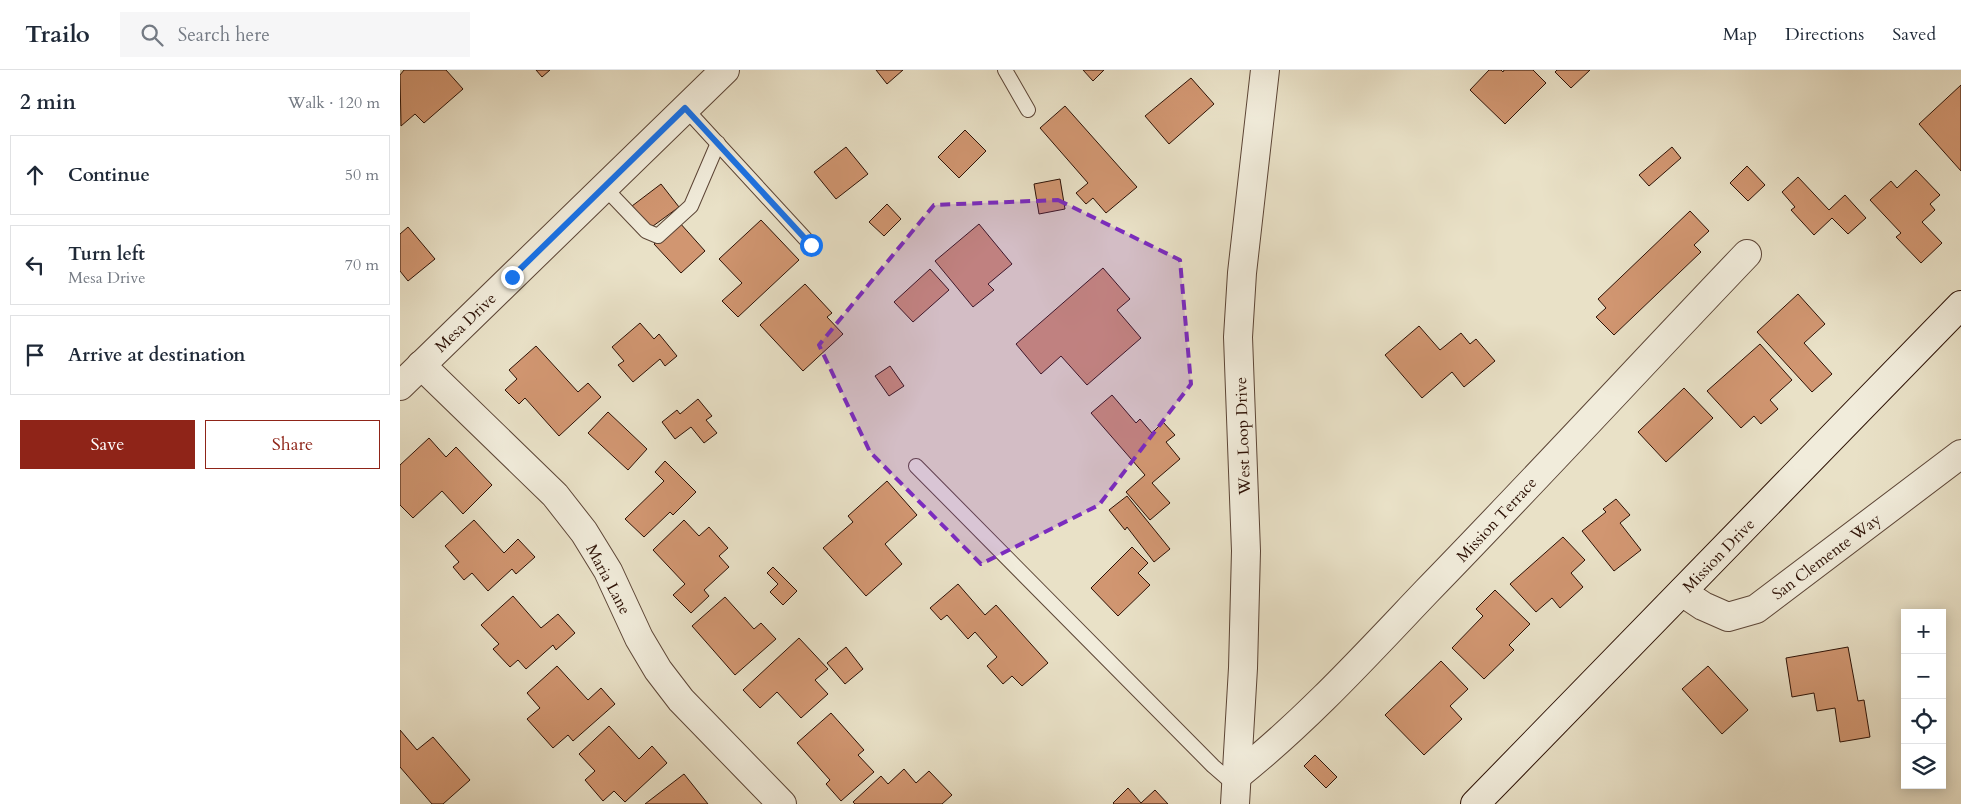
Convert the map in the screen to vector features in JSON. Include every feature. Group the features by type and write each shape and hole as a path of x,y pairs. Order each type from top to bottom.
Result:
{"street":[{"name":"Mesa Drive","path":"400,386 725,70"},
{"name":"West Loop Drive","path":"1237,789 1244,668 1246,551 1238,336 1242,273 1265,70"},
{"name":"Mission Terrace","path":"1237,789 1270,750 1304,719 1441,578 1747,254"},
{"name":"Mission Drive","path":"1475,804 1961,305"},
{"name":"Maria Lane","path":"421,365 556,495 584,532 608,572 639,638 658,670 681,700 782,804"},
{"name":"San Clemente Way","path":"1682,592 1703,606 1728,617 1756,609 1961,454"}],"lane":[{"path":"1005,70 1028,110"},
{"path":"685,108 811,245"},
{"path":"604,188 646,231 658,236 692,206 718,143"},
{"path":"916,466 1237,789"}],"highlighted area":[{"path":"1058,200 1180,260 1191,384 1099,505 981,564 870,452 819,345 934,205"}],"building":[{"path":"404,70 446,70 463,89 424,123 415,114 401,126 400,75"},
{"path":"536,70 550,70 542,77"},
{"path":"876,70 903,70 887,84"},
{"path":"1083,70 1104,70 1093,81"},
{"path":"1489,70 1501,70 1503,72 1504,70 1533,70 1546,83 1505,124 1470,90"},
{"path":"1557,70 1590,70 1571,88 1555,72"},
{"path":"1191,78 1214,104 1169,144 1145,116"},
{"path":"1961,85 1961,171 1919,124"},
{"path":"1065,106 1137,187 1106,213 1093,198 1086,204 1076,193 1088,183 1040,128"},
{"path":"965,130 986,151 959,178 938,157"},
{"path":"846,147 868,174 836,199 814,172"},
{"path":"1672,147 1681,158 1649,186 1639,175"},
{"path":"1747,166 1765,185 1748,201 1730,183"},
{"path":"1916,170 1940,195 1930,204 1935,210 1922,222 1942,243 1921,263 1896,237 1901,233 1870,200 1891,181 1897,188"},
{"path":"1798,177 1829,210 1845,195 1866,218 1848,234 1832,218 1814,235 1791,210 1795,207 1782,192"},
{"path":"1060,179 1065,209 1039,214 1034,184"},
{"path":"661,184 679,207 649,229 632,206"},
{"path":"887,204 901,219 884,236 869,222"},
{"path":"1690,211 1709,231 1694,245 1701,252 1614,335 1596,317 1606,308 1598,299"},
{"path":"761,220 799,260 738,317 722,301 742,283 719,259"},
{"path":"679,222 705,251 681,273 654,244"},
{"path":"979,224 1012,264 988,284 994,290 973,307 935,261"},
{"path":"408,227 435,259 408,281 400,271 400,234"},
{"path":"1103,268 1130,299 1117,310 1141,338 1087,385 1061,356 1041,374 1016,344"},
{"path":"930,269 949,290 913,322 894,302"},
{"path":"805,284 832,313 827,317 843,334 803,371 760,325"},
{"path":"1798,294 1825,324 1804,343 1832,374 1812,392 1757,332"},
{"path":"640,323 654,339 659,334 677,356 665,366 660,359 633,382 618,365 624,361 612,347"},
{"path":"1419,326 1440,350 1461,333 1470,344 1476,339 1495,361 1464,387 1452,372 1422,398 1385,355"},
{"path":"1760,344 1792,380 1770,400 1778,409 1761,424 1754,416 1741,428 1707,391"},
{"path":"536,346 578,392 588,383 601,397 559,436 525,398 519,404 505,390 517,379 509,370"},
{"path":"890,366 904,386 889,396 875,376"},
{"path":"1684,388 1713,418 1666,462 1638,432"},
{"path":"1112,395 1136,423 1140,419 1152,433 1163,422 1175,435 1166,442 1180,459 1152,483 1170,503 1150,520 1126,492 1145,475 1091,413"},
{"path":"698,399 712,416 706,420 717,433 704,443 691,427 675,439 662,422 677,410 680,414"},
{"path":"608,412 647,449 628,470 588,433"},
{"path":"429,438 446,457 456,447 492,485 463,514 442,491 413,518 400,505 400,465"},
{"path":"665,461 696,492 673,515 670,512 644,537 625,519 664,481 655,472"},
{"path":"887,481 917,515 885,544 902,564 866,596 823,548 853,522 848,516"},
{"path":"1127,496 1170,549 1154,562 1127,527 1125,530 1109,510"},
{"path":"1616,499 1630,515 1620,523 1641,550 1614,571 1582,531 1606,512 1603,509"},
{"path":"474,520 504,553 518,539 535,557 516,574 512,569 488,591 472,573 464,580 453,567 459,562 445,546"},
{"path":"684,520 699,536 709,527 728,548 719,556 729,567 704,590 709,596 691,613 673,595 685,584 653,550"},
{"path":"1563,537 1585,560 1571,573 1583,587 1560,608 1552,598 1536,612 1510,584"},
{"path":"1132,547 1148,563 1138,573 1150,585 1118,616 1091,588"},
{"path":"773,567 797,591 783,605 770,592 778,584 767,573"},
{"path":"958,584 985,615 996,605 1048,663 1022,686 1012,676 1003,684 987,666 997,657 975,632 968,639 947,615 941,620 930,608"},
{"path":"1495,590 1530,624 1509,645 1514,650 1484,679 1452,648 1483,616 1476,609"},
{"path":"513,596 541,628 558,614 575,633 556,650 553,645 526,669 518,660 510,667 493,649 499,644 481,625"},
{"path":"725,597 754,629 761,623 776,639 735,675 692,626"},
{"path":"799,638 828,669 815,680 828,694 801,718 777,692 760,708 743,690"},
{"path":"846,647 863,669 845,684 827,663"},
{"path":"1848,647 1858,701 1864,700 1870,737 1840,742 1835,708 1817,711 1814,693 1792,697 1786,658"},
{"path":"1441,661 1468,689 1450,706 1462,719 1424,755 1385,715"},
{"path":"557,666 588,700 601,688 615,704 573,741 568,735 553,748 527,719 540,708 527,693"},
{"path":"1708,666 1748,710 1722,734 1682,689"},
{"path":"831,713 864,750 858,755 874,772 841,801 826,784 830,780 797,743"},
{"path":"609,726 639,759 652,746 667,763 625,802 614,791 603,801 585,780 595,771 579,754"},
{"path":"400,730 417,750 433,737 470,780 443,804 432,804 400,767"},
{"path":"1315,755 1337,777 1326,788 1304,766"},
{"path":"904,769 916,783 929,771 952,795 942,804 855,804 853,802 881,776 888,784"},
{"path":"684,774 708,804 645,804"},
{"path":"1128,788 1141,803 1155,790 1168,804 1114,804"}],"route":[{"path":"512,277 685,108 811,245"}]}
